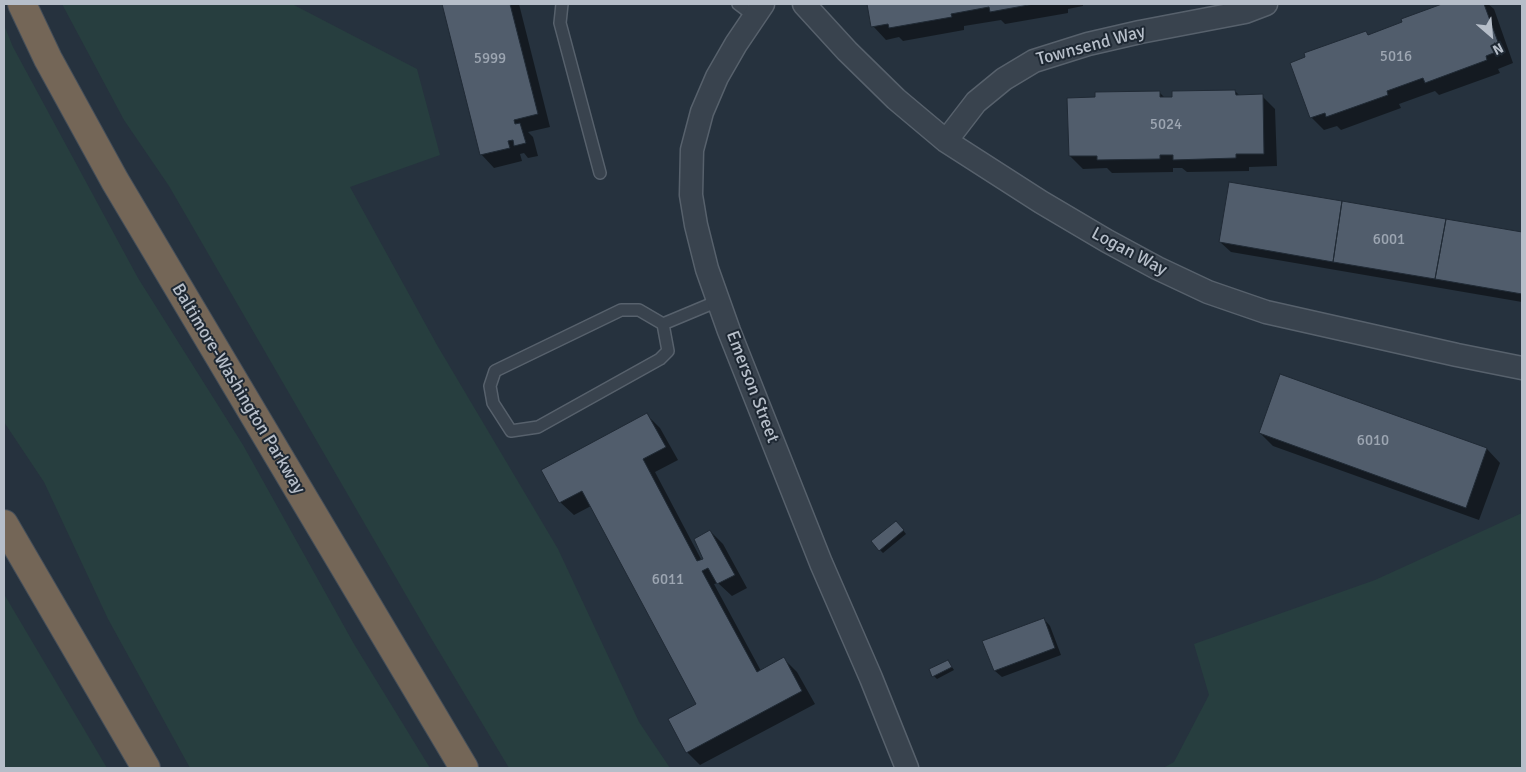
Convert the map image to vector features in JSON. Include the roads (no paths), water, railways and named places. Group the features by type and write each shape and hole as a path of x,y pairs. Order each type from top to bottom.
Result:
{"highway":[{"name":"Baltimore-Washington Parkway","path":"22,4 48,59 115,181 464,768"},
{"path":"4,524 146,768"}],"street":[{"name":"Logan Way","path":"804,4 847,51 896,99 946,141 1107,242 1208,292 1276,314 1430,350 1522,368"},
{"name":"Townsend Way","path":"946,141 976,102 1004,79 1034,61 1088,44 1245,12 1266,4"},
{"name":"Emerson Street","path":"752,8 736,44 717,77 702,112 692,150 691,195 696,225 707,269 718,301 821,563 871,678 907,768"}],"lane":[{"path":"562,4 560,23 600,173"},
{"path":"663,324 718,301"},
{"path":"621,310 639,310 663,324 668,351 660,359 538,427 511,431 493,403 490,386 495,372 621,310"}]}
